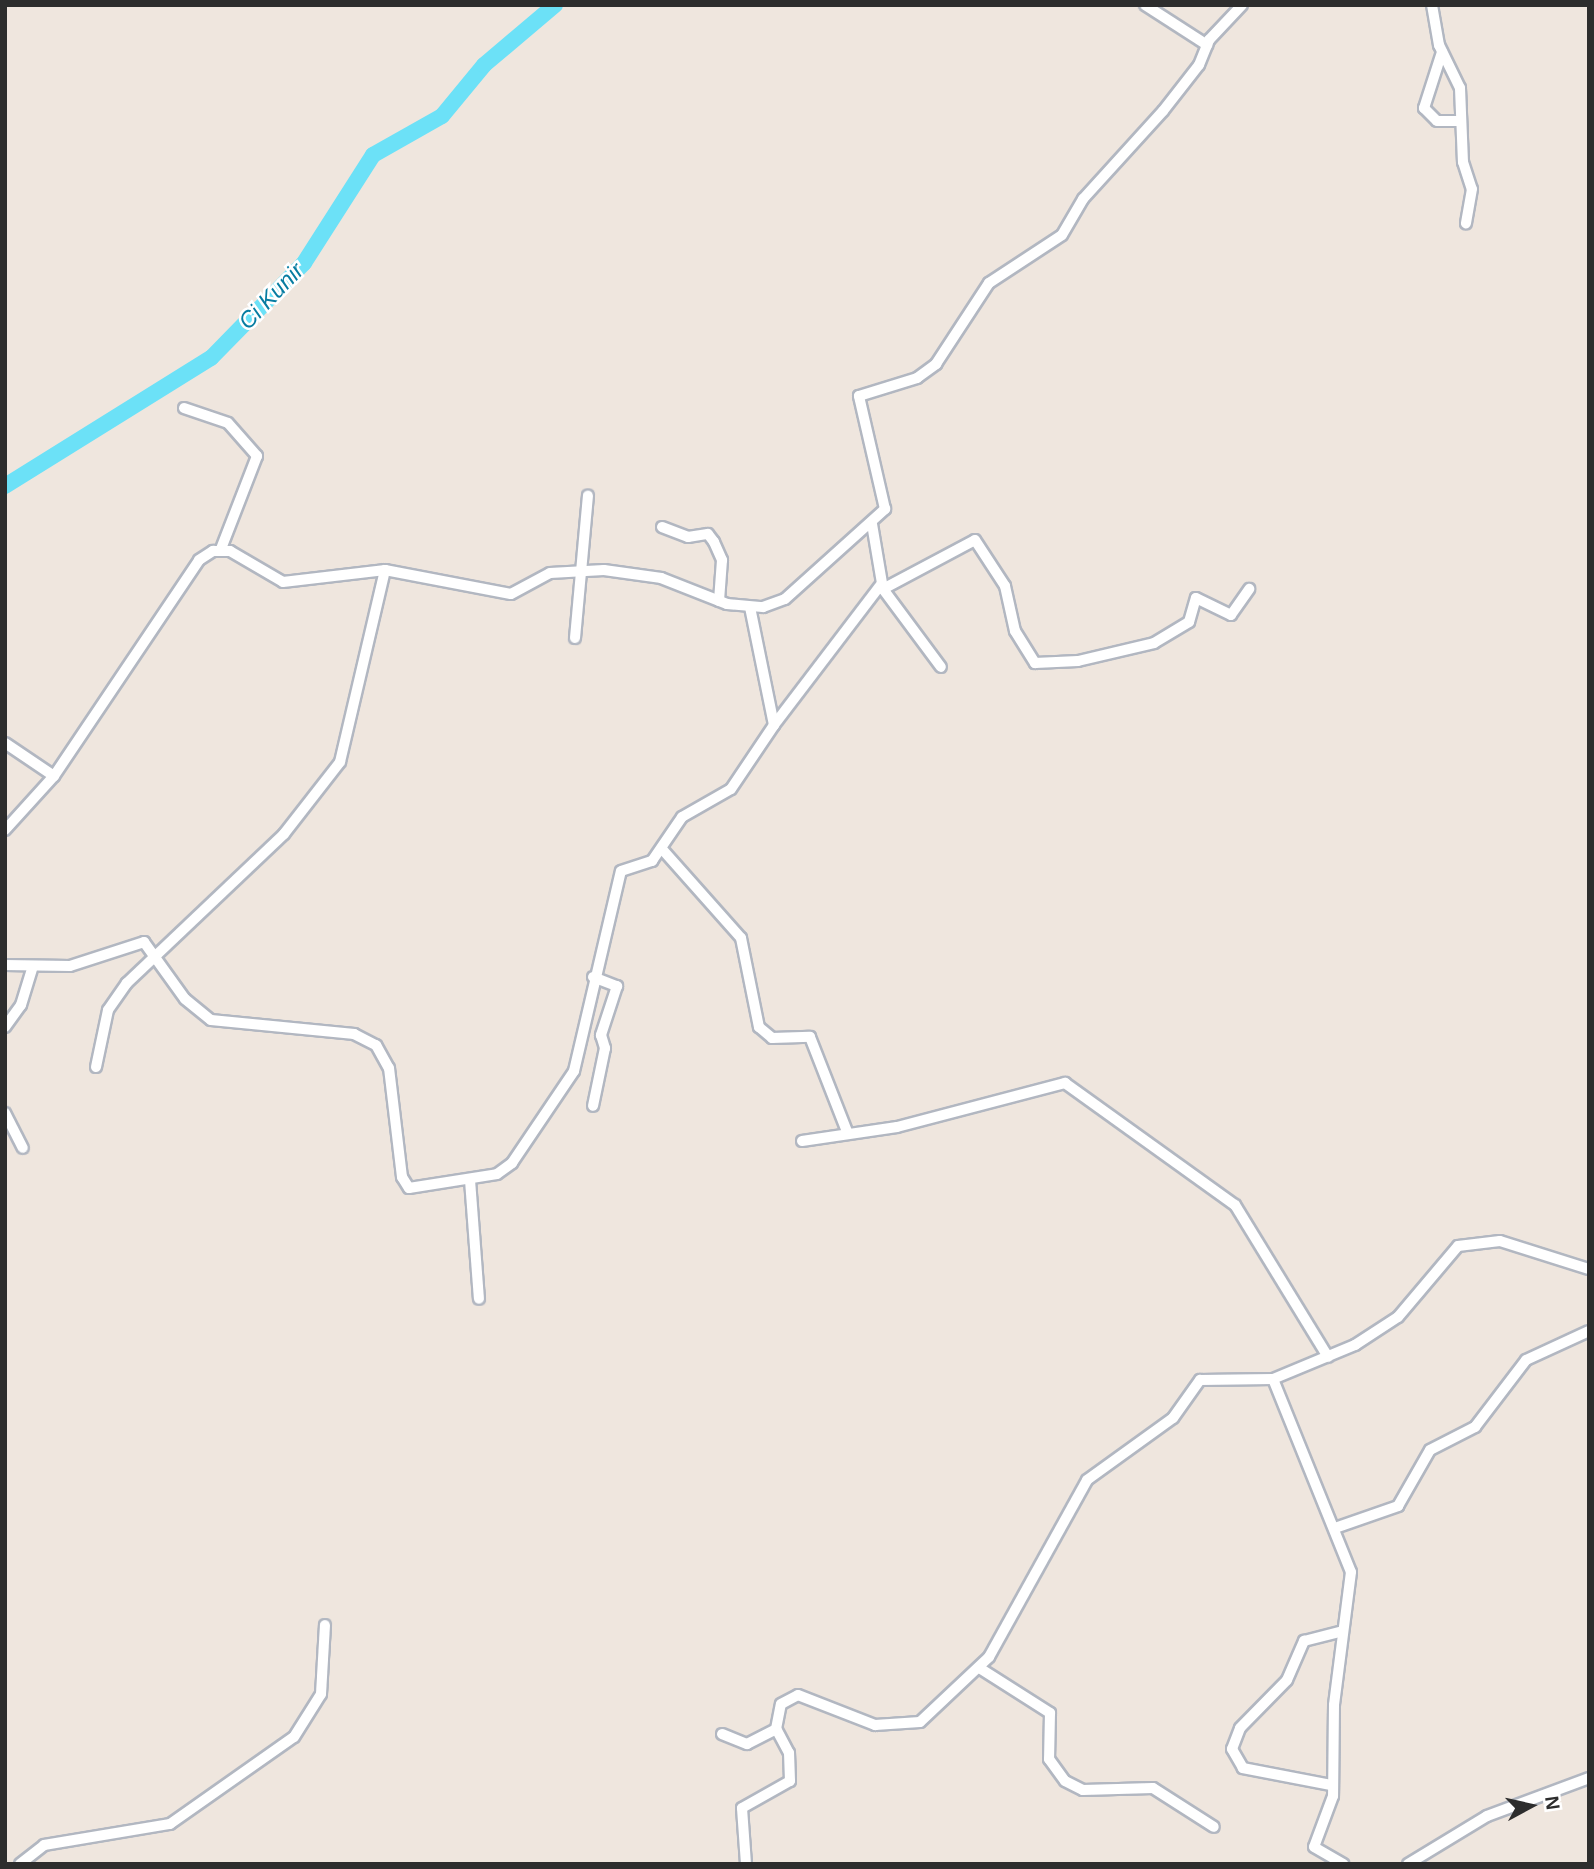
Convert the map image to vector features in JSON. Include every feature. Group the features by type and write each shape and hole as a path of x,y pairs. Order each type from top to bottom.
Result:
{"street":[{"path":"1145,5 1208,45"},
{"path":"221,549 283,582 385,570 511,594 550,573 580,570 661,578 719,601 750,607 785,599 872,524 885,503 855,402 859,396 917,378 936,364 989,283 1062,234 1083,200 1199,65 1208,45 1242,5"},
{"path":"1432,5 1443,52 1460,88 1460,121 1472,189 1466,223"},
{"path":"1443,52 1424,108 1437,121 1460,121"},
{"path":"5,830 54,776 199,560 221,549 257,456 228,423 184,408"},
{"path":"575,638 588,496"},
{"path":"872,524 882,588 941,667"},
{"path":"662,527 688,537 708,534 715,541 722,560 719,601"},
{"path":"5,965 32,968 70,966 139,942 156,954 185,999 211,1020 354,1034 376,1045 388,1068 405,1183 425,1189 470,1180 512,1163 569,1083 621,871 652,861 682,817 747,774 774,724 882,588 974,539 1005,586 1023,649 1040,664 1154,643 1189,622 1196,598 1231,615 1249,589"},
{"path":"96,1067 108,1010 156,954 284,834 340,762 385,570"},
{"path":"750,607 774,724"},
{"path":"5,743 54,776"},
{"path":"662,849 741,938 759,1027 772,1038 808,1034 848,1134"},
{"path":"5,1027 21,1005 32,968"},
{"path":"593,977 617,986 601,1035 605,1048 593,1106"},
{"path":"803,1141 848,1134 1065,1083 1235,1205 1328,1357"},
{"path":"5,1112 23,1148"},
{"path":"470,1180 480,1299"},
{"path":"746,1864 742,1808 790,1781 789,1753 776,1728 781,1704 798,1695 860,1720 904,1727 920,1722 941,1697 981,1669 1087,1480 1173,1418 1200,1380 1273,1379 1328,1357 1398,1317 1458,1246 1500,1241 1589,1269"},
{"path":"1335,1528 1398,1506 1430,1450 1475,1427 1526,1360 1589,1331"},
{"path":"1273,1379 1335,1528 1352,1580 1343,1631 1331,1785 1333,1796 1314,1847 1343,1864"},
{"path":"20,1864 44,1845 170,1824 294,1737 321,1694 325,1625"},
{"path":"1331,1785 1243,1768 1232,1749 1240,1728 1287,1680 1304,1641 1343,1631"},
{"path":"981,1669 1050,1713 1049,1759 1065,1781 1083,1790 1148,1787 1214,1827"},
{"path":"722,1734 747,1744 776,1728"},
{"path":"1408,1864 1487,1816 1589,1778"}],"waterway":[{"name":"Ci Kunir","path":"5,486 211,358 304,263 373,155 442,116 484,65 555,5"}]}
